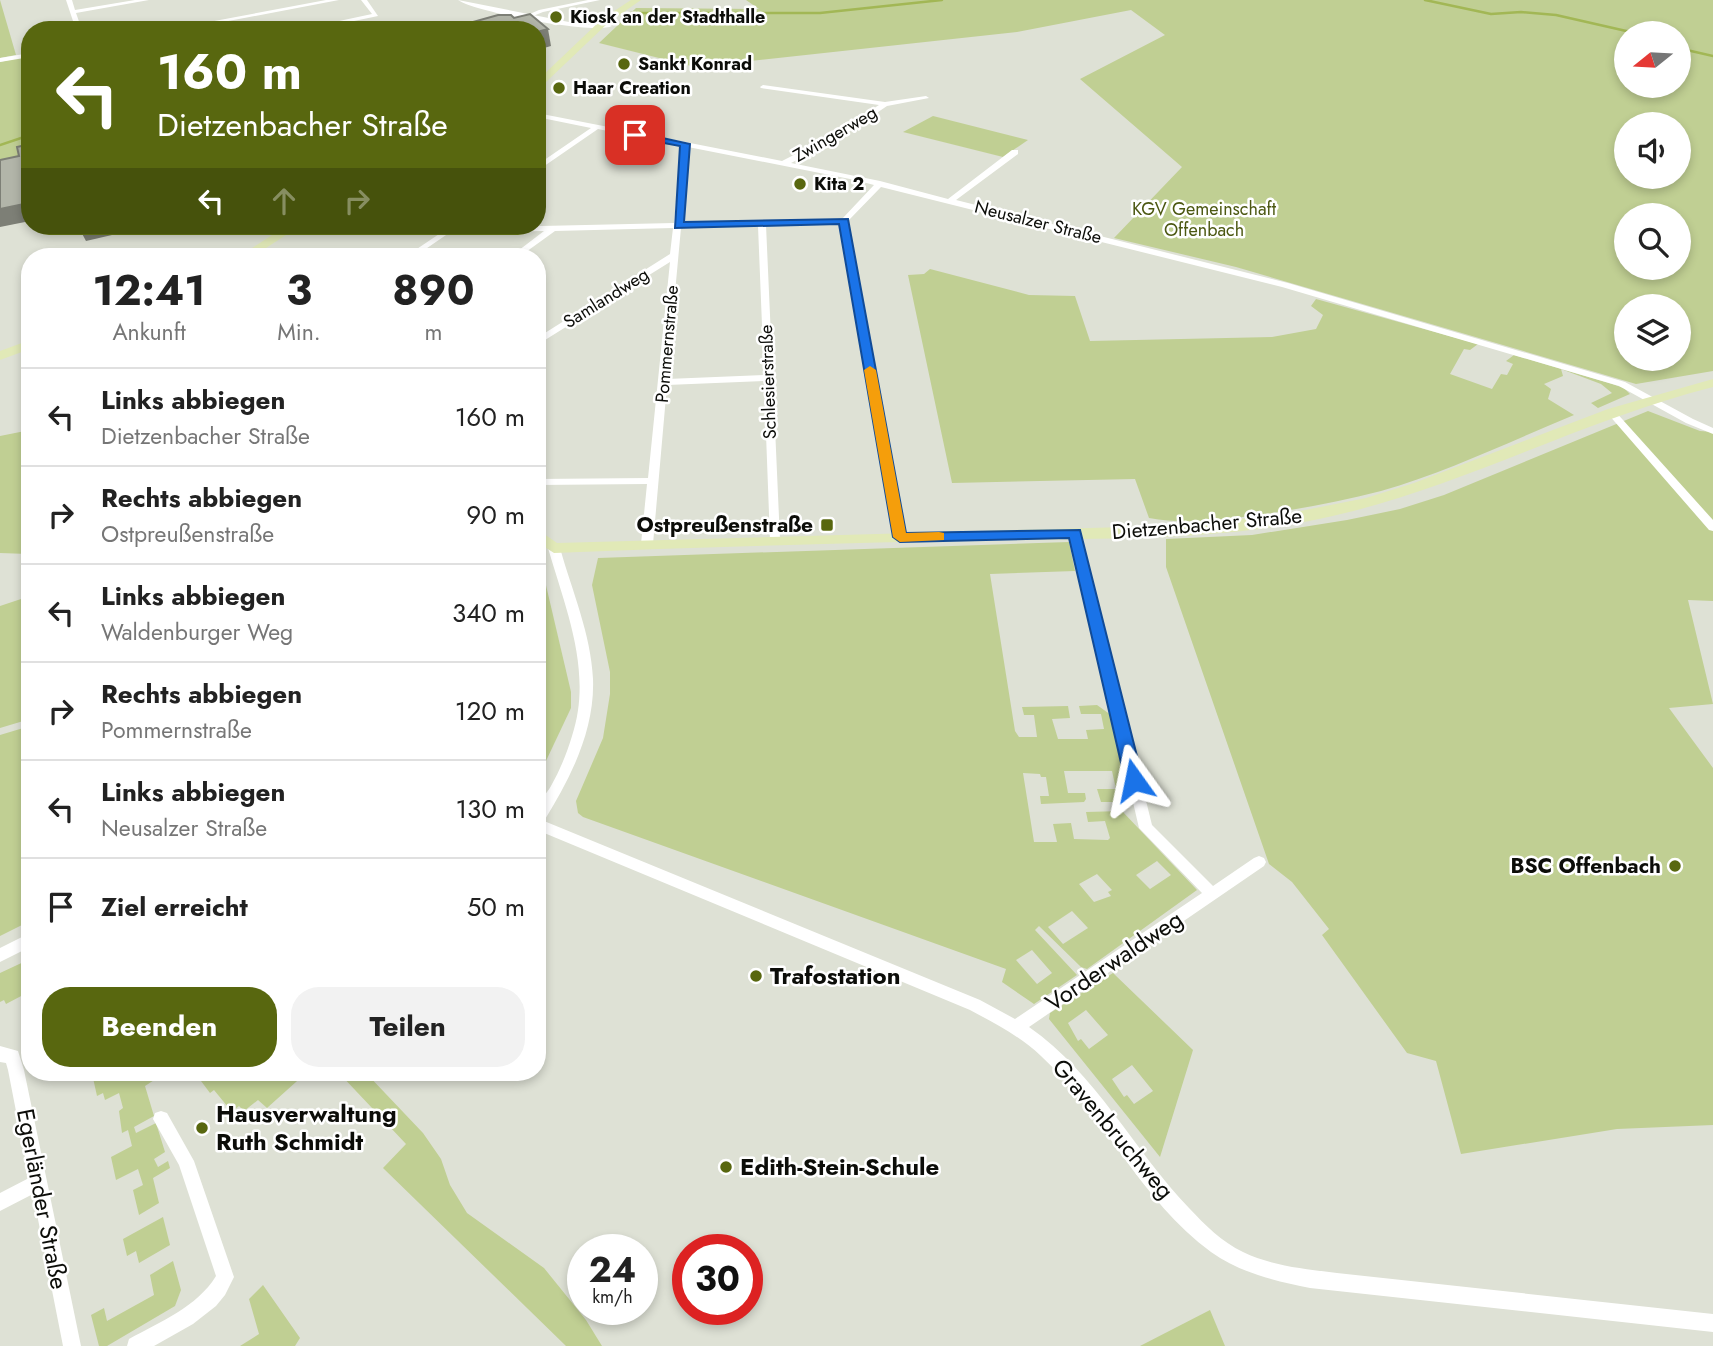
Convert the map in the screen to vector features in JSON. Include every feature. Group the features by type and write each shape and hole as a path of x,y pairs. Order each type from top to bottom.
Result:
{"main road":[{"path":"546,77 585,41 603,29 613,15 637,0"},
{"path":"546,79 569,66 625,8"},
{"path":"259,248 279,235"},
{"path":"0,356 21,348"},
{"name":"Dietzenbacher Straße","path":"554,548 1075,533 1248,525 1361,505 1440,480 1651,397 1713,383"},
{"path":"546,541 554,548"}],"street":[{"path":"69,0 76,21"},
{"path":"73,12 146,0"},
{"path":"219,21 336,0"},
{"path":"346,21 376,15 364,0"},
{"path":"462,0 475,6 603,29"},
{"path":"528,16 597,0"},
{"path":"584,24 613,15"},
{"path":"572,24 603,29"},
{"path":"572,24 583,32 585,41"},
{"path":"0,60 21,56"},
{"path":"763,87 885,104"},
{"name":"Zwingerweg","path":"785,163 832,139 885,104 926,98"},
{"name":"Neusalzer Straße","path":"546,117 880,183 1285,285 1613,381 1651,397 1691,422 1713,430"},
{"path":"546,163 597,127"},
{"name":"Pommernstraße","path":"647,544 685,144"},
{"path":"950,201 1015,152"},
{"path":"546,229 844,221 880,183"},
{"path":"844,221 900,537"},
{"name":"Schlesierstraße","path":"762,223 775,540"},
{"path":"546,233 552,229"},
{"path":"422,248 442,235"},
{"path":"526,248 544,235"},
{"name":"Samlandweg","path":"546,336 676,254"},
{"path":"664,382 767,378"},
{"path":"1611,412 1713,527"},
{"path":"546,482 654,481"},
{"path":"1075,533 1146,828 1212,894"},
{"path":"546,807 575,745 587,699 586,668 554,548"},
{"name":"Gravenbruchweg","path":"546,826 975,1005 1016,1027 1046,1050 1067,1072 1165,1194 1217,1246 1240,1259 1272,1270 1328,1280 1713,1323"},
{"name":"Vorderwaldweg","path":"1016,1027 1259,862"},
{"path":"0,955 21,944"},
{"name":"Egerländer Straße","path":"4,1054 12,1056 16,1070 72,1346"},
{"path":"136,1346 203,1306 218,1292 225,1276 186,1161 161,1119"},
{"path":"0,1202 39,1182"}],"green space":[{"path":"0,0 16,55 0,58"},
{"name":"KGV Gemeinschaft Offenbach","path":"746,0 1713,0 1713,371 1636,384 1236,267 1114,238 1182,167 1080,79 1165,35 1131,10 1017,32 695,67 599,43 636,8 759,9"},
{"path":"21,57 21,162 0,169 0,62"},
{"path":"933,116 1028,140 1003,157 903,132"},
{"path":"930,269 1029,295 1075,296 1090,341 1272,337 1316,329 1323,315 1311,306 1316,299 1478,344 1470,350 1464,349 1450,374 1492,389 1501,374 1507,375 1513,364 1506,361 1514,355 1609,383 1624,388 1630,394 1598,408 1591,403 1612,393 1601,384 1561,369 1563,376 1544,384 1551,389 1548,399 1574,415 1454,465 1381,491 1252,516 1193,521 1149,518 1135,479 952,483 908,275 924,274"},
{"path":"1648,411 1700,431 1713,432 1713,601 1688,600 1713,704 1669,708 1713,768 1713,1125 1617,1129 1461,1154 1436,1061 1407,1053 1322,935 1329,929 1292,882 1269,864 1166,567 1166,539 1252,535 1400,509 1444,495"},
{"path":"21,432 21,554 0,553 0,436"},
{"path":"1069,542 1075,571 990,574 1015,731 1019,737 1037,737 1034,715 1024,715 1022,707 1068,706 1070,718 1052,719 1058,739 1088,739 1086,730 1104,729 1101,714 1081,714 1079,706 1097,705 1111,715 1131,791 1120,802 1101,802 1097,789 1116,789 1112,771 1064,771 1068,793 1085,793 1084,802 1041,804 1040,796 1049,796 1046,777 1023,773 1034,842 1057,842 1053,824 1071,823 1074,839 1108,840 1110,838 1105,821 1088,822 1086,812 1122,811 1197,890 1087,969 1081,967 1039,926 1035,930 1077,975 1034,1004 1002,982 1006,969 583,817 578,813 576,801 603,738 610,694 610,672 592,585 598,558","holes":["1157,861 1171,875 1150,889 1136,875","1097,874 1112,890 1108,892 1111,896 1094,902 1079,884","1072,911 1088,928 1063,944 1048,927","1032,950 1052,973 1037,984 1016,960"]},
{"path":"546,585 571,692 571,708 546,761"},
{"path":"21,599 21,722 0,728 0,606"},
{"path":"21,729 21,926 0,936 0,735"},
{"path":"21,963 21,996 6,1004 4,1000 0,1002 0,973"},
{"path":"1113,973 1193,1050 1160,1157 1049,1019 1050,1013","holes":["1086,1010 1108,1035 1089,1049 1081,1039 1078,1041 1068,1023","1132,1065 1153,1091 1134,1104 1127,1095 1124,1097 1112,1079"]},
{"path":"94,1081 153,1081 145,1086 154,1116 134,1127 136,1133 156,1123 165,1152 154,1159 158,1167 168,1161 170,1168 153,1178 159,1203 139,1215 133,1190 143,1185 138,1169 116,1180 111,1157 132,1146 128,1130 122,1133 119,1111 123,1108 119,1093 105,1100 103,1093 97,1096"},
{"path":"201,1081 297,1081 267,1108 258,1100 244,1111 239,1106 232,1112 214,1090 210,1093"},
{"path":"347,1081 374,1081 423,1133 441,1159 450,1185 467,1213 544,1268 567,1296 567,1325 589,1325 602,1346 566,1346 383,1168 406,1144"},
{"path":"163,1217 170,1245 139,1263 136,1251 127,1256 123,1239"},
{"path":"173,1261 181,1290 175,1306 107,1346 99,1346 91,1315 104,1308 107,1321 154,1295 150,1275"},
{"path":"263,1285 300,1338 295,1346 240,1346 259,1334 249,1299"},
{"path":"1210,1310 1225,1346 1140,1346"}],"building":[{"path":"530,14 538,21 476,21 498,15 511,15 514,18"},
{"path":"21,146 21,205 0,209 0,160 19,156 17,147"}],"waterway":[{"path":"631,13 820,13 942,0"},
{"path":"1425,0 1491,14 1521,12 1556,15 1614,28"},
{"path":"1691,51 1713,56"},
{"path":"0,145 21,138"}],"slow traffic":[{"path":"870,370 900,537 939,536"}],"place":[{"name":"Kiosk an der Stadthalle","path":"556,17"},
{"name":"Sankt Konrad","path":"624,64"},
{"name":"Haar Creation","path":"559,88"},
{"name":"Kita 2","path":"800,184"},
{"name":"Ostpreußenstraße","path":"827,525"},
{"name":"BSC Offenbach","path":"1675,866"},
{"name":"Trafostation","path":"756,976"},
{"name":"Hausverwaltung Ruth Schmidt","path":"202,1128"},
{"name":"Edith-Stein-Schule","path":"726,1167"}],"route":[{"path":"635,135 685,144 678,226 844,221 900,537 1075,533 1134,780"}]}
